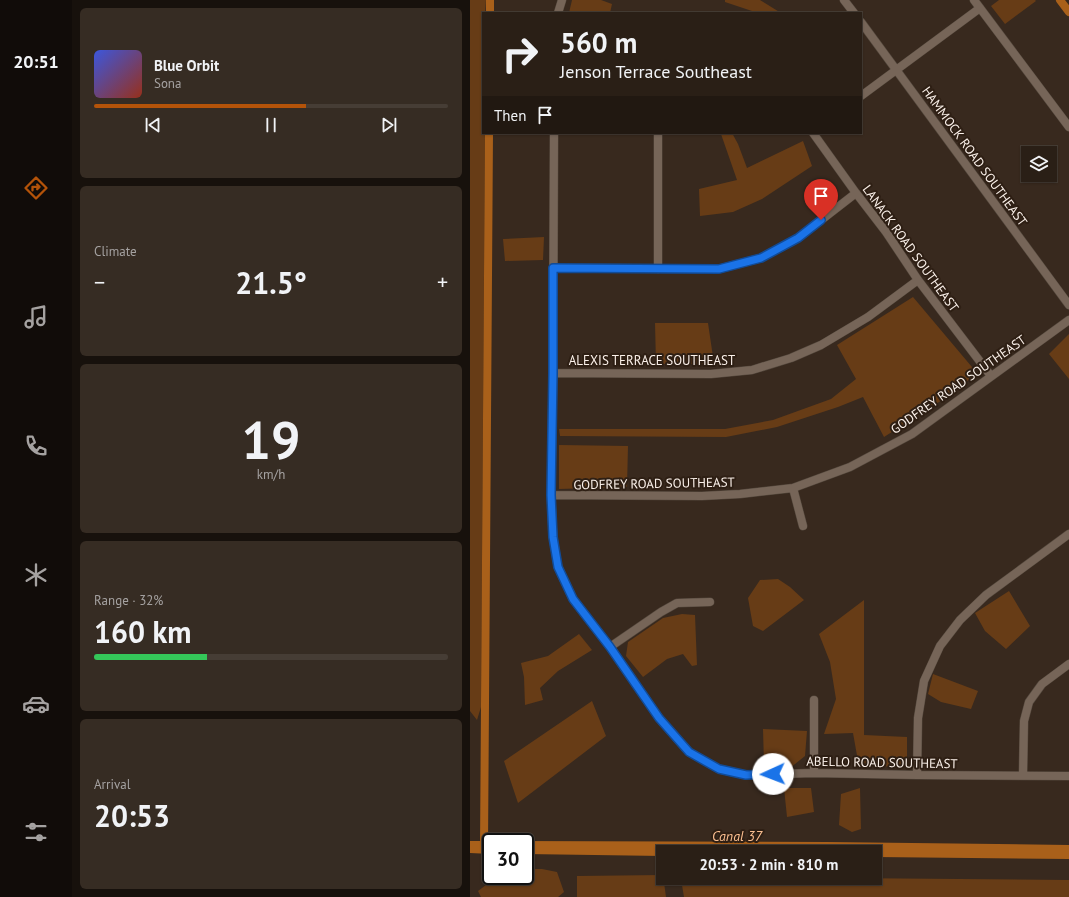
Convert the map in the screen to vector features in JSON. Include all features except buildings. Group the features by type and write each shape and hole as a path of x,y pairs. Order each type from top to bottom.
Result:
{"street":[{"path":"558,12 562,0"},
{"path":"844,0 853,12"},
{"path":"974,0 1069,127"},
{"path":"862,95 980,8"},
{"name":"HAMMOCK ROAD SOUTHEAST","path":"862,23 1069,305"},
{"name":"ABELLO ROAD SOUTHEAST","path":"554,134 551,495 553,537 558,567 573,599 610,647 659,718 689,752 719,769 746,775 814,773 1069,776"},
{"path":"658,134 658,269"},
{"name":"LANACK ROAD SOUTHEAST","path":"814,134 886,232 918,280 991,376"},
{"path":"553,268 719,269 761,258 798,238 856,193"},
{"name":"ALEXIS TERRACE SOUTHEAST","path":"553,373 711,374 752,370 791,358 821,345 868,317 918,280"},
{"name":"GODFREY ROAD SOUTHEAST","path":"551,495 702,496 740,494 793,488 850,466 912,434 1069,320"},
{"path":"793,488 803,526"},
{"path":"917,775 918,718 924,681 940,646 960,620 986,595 1069,534"},
{"path":"610,647 661,612 677,603 710,602"},
{"path":"1023,775 1024,721 1029,702 1042,684 1069,664"},
{"path":"814,700 814,773"}],"shaded area":[{"path":"470,0 486,0 485,12 482,12 482,134 485,134 481,707 477,720 470,711"},
{"path":"572,0 601,0 612,4 610,12 569,12"},
{"path":"725,0 760,0 779,12 755,12 725,2"},
{"path":"999,0 1036,1 1005,24 991,6"},
{"path":"721,134 733,134 747,168 803,141 812,166 762,199 733,212 700,216 699,189 737,180"},
{"path":"544,237 543,260 505,261 503,239"},
{"path":"913,297 977,373 950,395 884,437 863,397 838,407 777,427 726,437 560,436 559,429 725,429 773,420 831,399 856,379 837,345"},
{"path":"655,323 708,323 713,357 704,364 656,364"},
{"path":"1069,334 1069,379 1049,354"},
{"path":"559,445 628,446 627,487 559,489"},
{"path":"778,579 790,587 804,600 763,631 753,626 748,598 760,580"},
{"path":"1009,591 1030,626 1006,649 985,631 975,613"},
{"path":"864,600 864,735 907,737 907,767 873,766 858,761 853,733 824,734 836,699 830,662 819,634"},
{"path":"682,614 695,615 697,665 692,666 683,654 667,659 643,677 626,656 628,642 663,618"},
{"path":"579,634 592,650 558,671 540,688 543,700 525,705 524,677 521,663 548,656"},
{"path":"933,674 978,691 971,709 941,702 928,694"},
{"path":"592,701 606,736 518,803 504,761"},
{"path":"763,729 807,731 805,756 790,768 764,764"},
{"path":"784,788 811,788 814,812 787,817"},
{"path":"860,788 861,829 852,832 839,825 841,794"},
{"path":"470,841 482,841 482,854 470,853"},
{"path":"534,841 828,842 1069,845 1069,859 882,857 882,845 656,845 656,856 534,854"},
{"path":"534,869 542,869 557,872 564,892 558,897 481,897 478,891 486,885 534,885"},
{"path":"656,875 656,885 664,885 666,897 577,897 577,876"},
{"path":"882,878 1069,880 1069,897 684,897 682,885 882,885"}],"waterway":[{"path":"490,0 490,12"},
{"path":"1060,0 1069,12"},
{"path":"484,833 489,134"}],"route":[{"path":"773,774 746,775 719,769 689,752 659,718 610,647 573,599 558,567 553,537 551,495 553,268 719,269 761,258 798,238 821,220"}],"water label":[{"name":"Canal 37","path":"737,836"}]}
